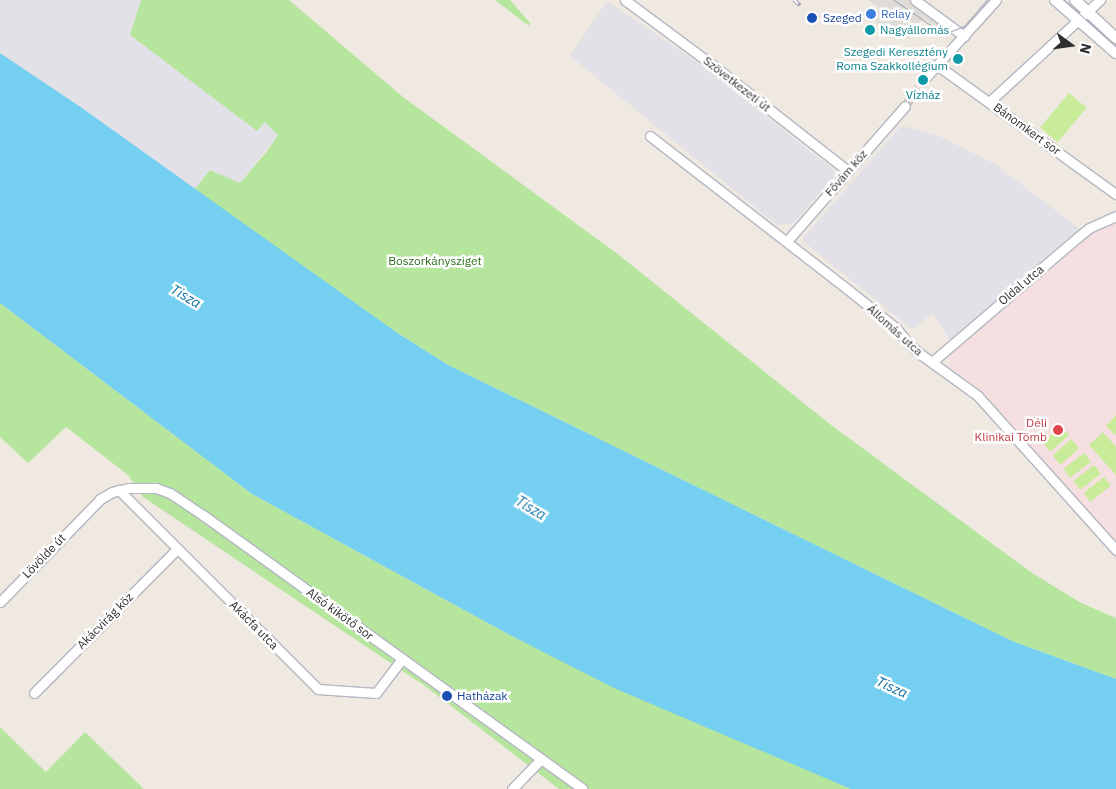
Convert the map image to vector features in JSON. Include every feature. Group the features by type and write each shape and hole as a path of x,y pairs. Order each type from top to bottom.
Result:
{"street":[{"name":"Szövetkezeti út","path":"625,0 714,66 848,171"},
{"path":"915,0 964,36"},
{"path":"926,77 996,0"},
{"path":"1055,0 1116,53"},
{"path":"1075,0 1116,38"},
{"path":"989,102 1100,0"},
{"name":"Bánomkert sor","path":"937,65 1116,194"},
{"name":"Fővám köz","path":"787,241 905,106"},
{"name":"Állomás utca","path":"650,136 787,241 896,328 909,344 978,396 1116,550"},
{"name":"Oldal utca","path":"932,362 1089,228 1116,216"},
{"name":"Alsó kikötő sor","path":"88,511 100,500 119,490 144,487 170,493 582,789"},
{"name":"Akácfa utca","path":"119,490 318,689 376,693 402,659"},
{"name":"Lövölde út","path":"0,602 88,511"},
{"name":"Akácvirág köz","path":"34,693 177,549"},
{"path":"512,789 541,759"}],"shaded area":[{"path":"0,0 141,0 131,35 257,131 265,122 278,135 240,183 210,170 195,189 82,108 0,53"},
{"path":"868,0 911,0 950,28 940,29 923,18 909,39 895,30 892,34 875,22 879,17 875,14 879,8"},
{"path":"607,1 703,66 834,170 834,177 794,223 777,225 570,56"},
{"path":"900,127 908,127 941,137 995,164 1081,230 950,340 932,313 913,330 804,242 803,238"},
{"name":"Déli Klinikai Tömb","path":"1116,219 1116,559 950,372 950,340 1081,230"}],"green space":[{"name":"Boszorkánysziget","path":"141,0 289,0 403,97 619,255 831,425 1032,573 1081,603 1116,618 1116,679 1012,641 448,365 396,332 195,189 210,170 240,183 278,135 265,122 257,131 130,35"},
{"path":"495,0 510,0 530,23 529,26"},
{"path":"1069,93 1087,108 1058,142 1040,127"},
{"path":"0,303 252,494 508,634 851,789 559,789 425,686 143,497 128,475 66,427 28,463 0,437"},
{"path":"1116,415 1116,434 1115,435 1106,426"},
{"path":"1061,426 1069,435 1050,452 1042,443"},
{"path":"1103,432 1116,447 1116,475 1089,445"},
{"path":"1071,439 1079,448 1060,465 1052,456"},
{"path":"1084,453 1091,462 1070,478 1064,469"},
{"path":"1094,465 1101,474 1080,490 1074,481"},
{"path":"1104,477 1111,486 1090,502 1084,493"},
{"path":"0,727 46,772 85,732 144,789 0,789"}],"water":[{"name":"Tisza","path":"0,53 82,108 396,332 448,365 1012,641 1116,679 1116,789 851,789 614,688 508,634 252,494 0,303"}],"tunnel":[{"path":"905,106 926,77"}],"tram line":[{"path":"894,0 936,29 949,32 964,26 987,0"},
{"path":"1064,0 1116,47"}],"railway":[{"path":"794,0 800,5"}],"place":[{"name":"Relay","path":"871,14"},
{"name":"Szeged","path":"812,18"},
{"name":"Nagyállomás","path":"870,30"},
{"name":"Szegedi Keresztény Roma Szakkollégium","path":"958,59"},
{"name":"Vízház","path":"923,80"},
{"name":"Déli Klinikai Tömb","path":"1058,430"},
{"name":"Hatházak","path":"447,696"}]}
